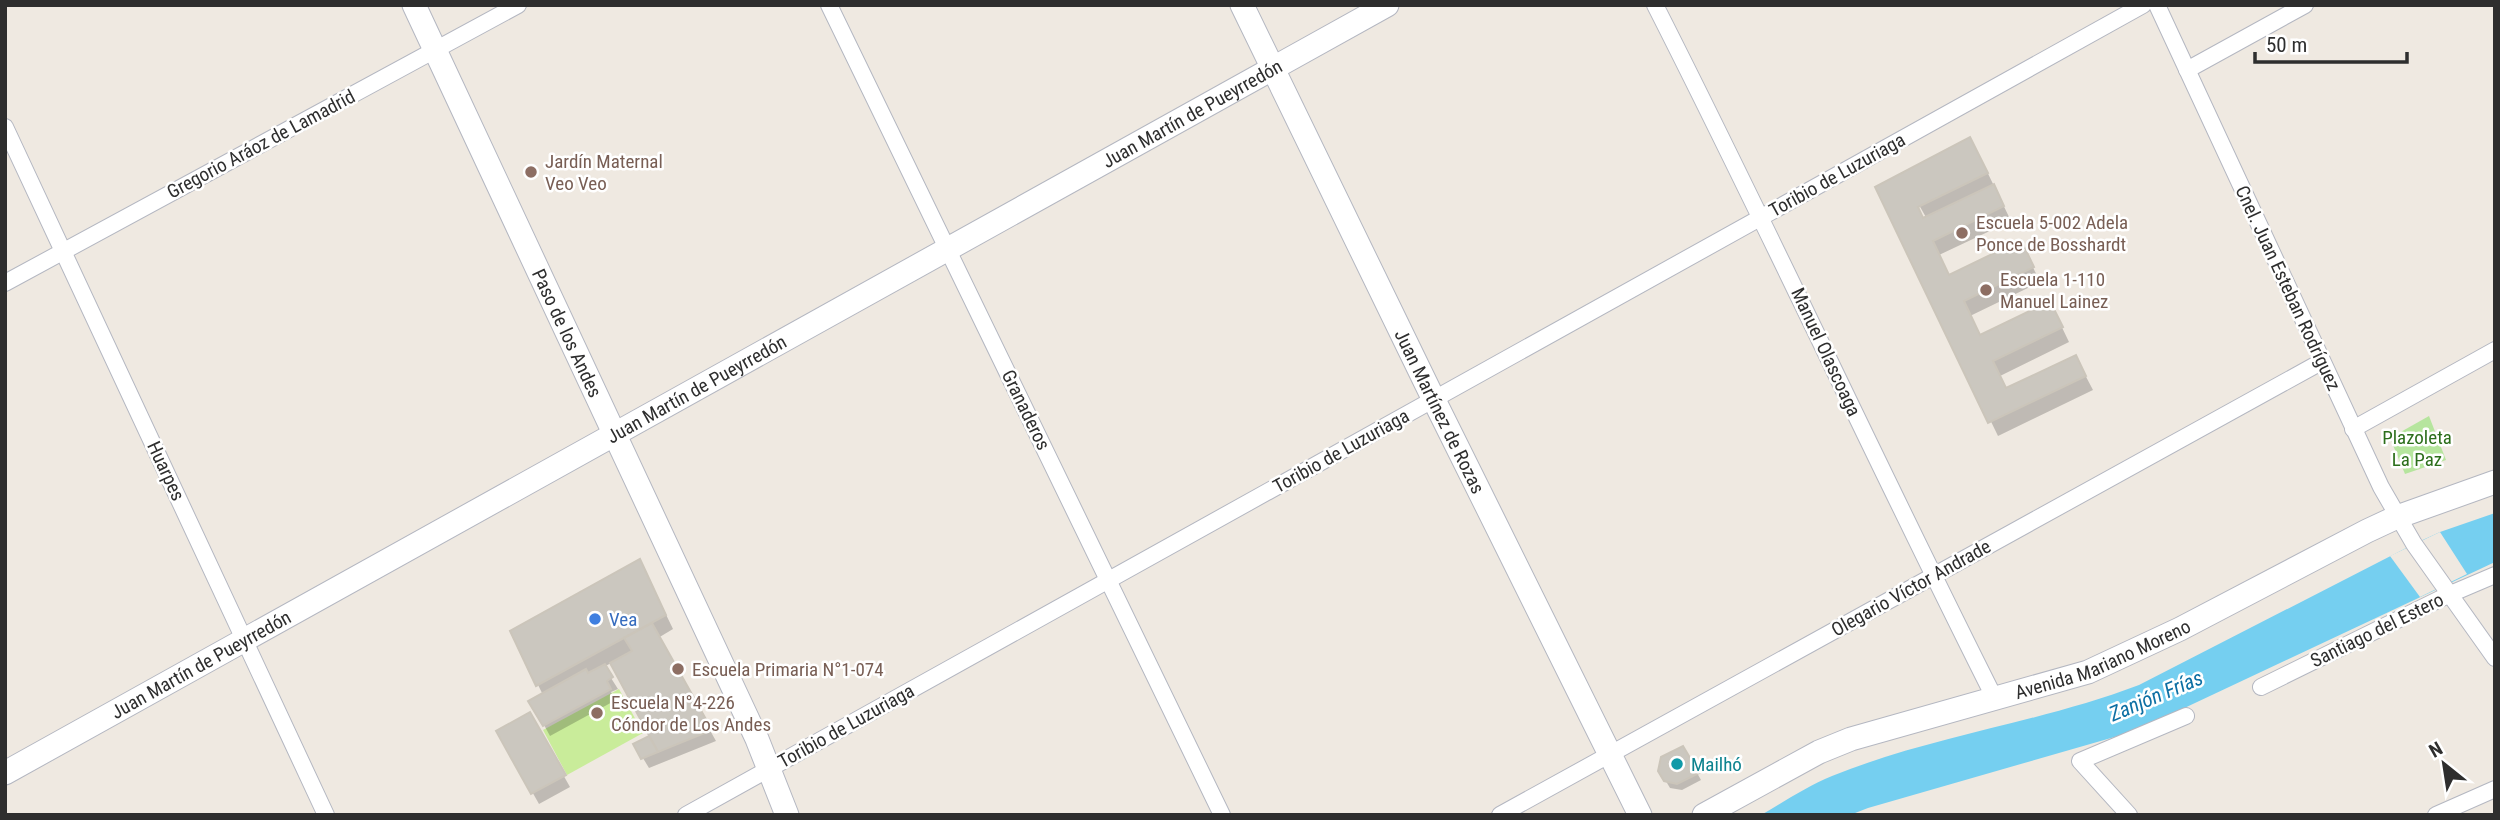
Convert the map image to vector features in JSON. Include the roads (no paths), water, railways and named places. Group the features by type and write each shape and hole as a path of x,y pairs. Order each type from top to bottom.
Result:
{"street":[{"name":"Paso de los Andes","path":"414,5 769,769 787,815"},
{"name":"Gregorio Aráoz de Lamadrid","path":"5,283 518,5"},
{"name":"Granaderos","path":"829,5 1222,815"},
{"name":"Juan Martínez de Rozas","path":"1242,5 1640,815"},
{"name":"Juan Martín de Pueyrredón","path":"5,773 1387,5"},
{"name":"Manuel Olascoaga","path":"1655,5 1762,217 1933,576 1995,699"},
{"name":"Toribio de Luzuriaga","path":"686,815 2143,5"},
{"name":"Cnel. Juan Esteban Rodríguez","path":"2157,5 2321,362 2397,517 2428,566 2495,658"},
{"path":"2187,70 2305,5"},
{"name":"Huarpes","path":"5,127 327,815"},
{"path":"2353,429 2495,349"},
{"name":"Olegario Víctor Andrade","path":"1500,815 2321,362"},
{"name":"Avenida Mariano Moreno","path":"1704,815 1819,752 1851,739 2088,672 2119,659 2397,517 2495,482"},
{"name":"Santiago del Estero","path":"2261,687 2445,590 2495,575"},
{"path":"2129,815 2080,761 2186,716"},
{"path":"2436,815 2495,789"}],"water":[{"name":"Zanjón Frías","path":"2495,513 2495,562 2178,711 2118,736 1850,815 1761,815 1823,780 1870,762 2063,710 2139,685 2414,544"}],"place":[{"name":"Jardín Maternal Veo Veo","path":"531,172"},
{"name":"Escuela 5-002 Adela Ponce de Bosshardt","path":"1962,233"},
{"name":"Escuela 1-110 Manuel Lainez","path":"1986,290"},
{"name":"Vea","path":"595,619"},
{"name":"Escuela Primaria N°1-074","path":"678,669"},
{"name":"Escuela N°4-226 Cóndor de Los Andes","path":"597,713"},
{"name":"Mailhó","path":"1677,764"}],"park label":[{"name":"Plazoleta La Paz","path":"2417,448"}]}
